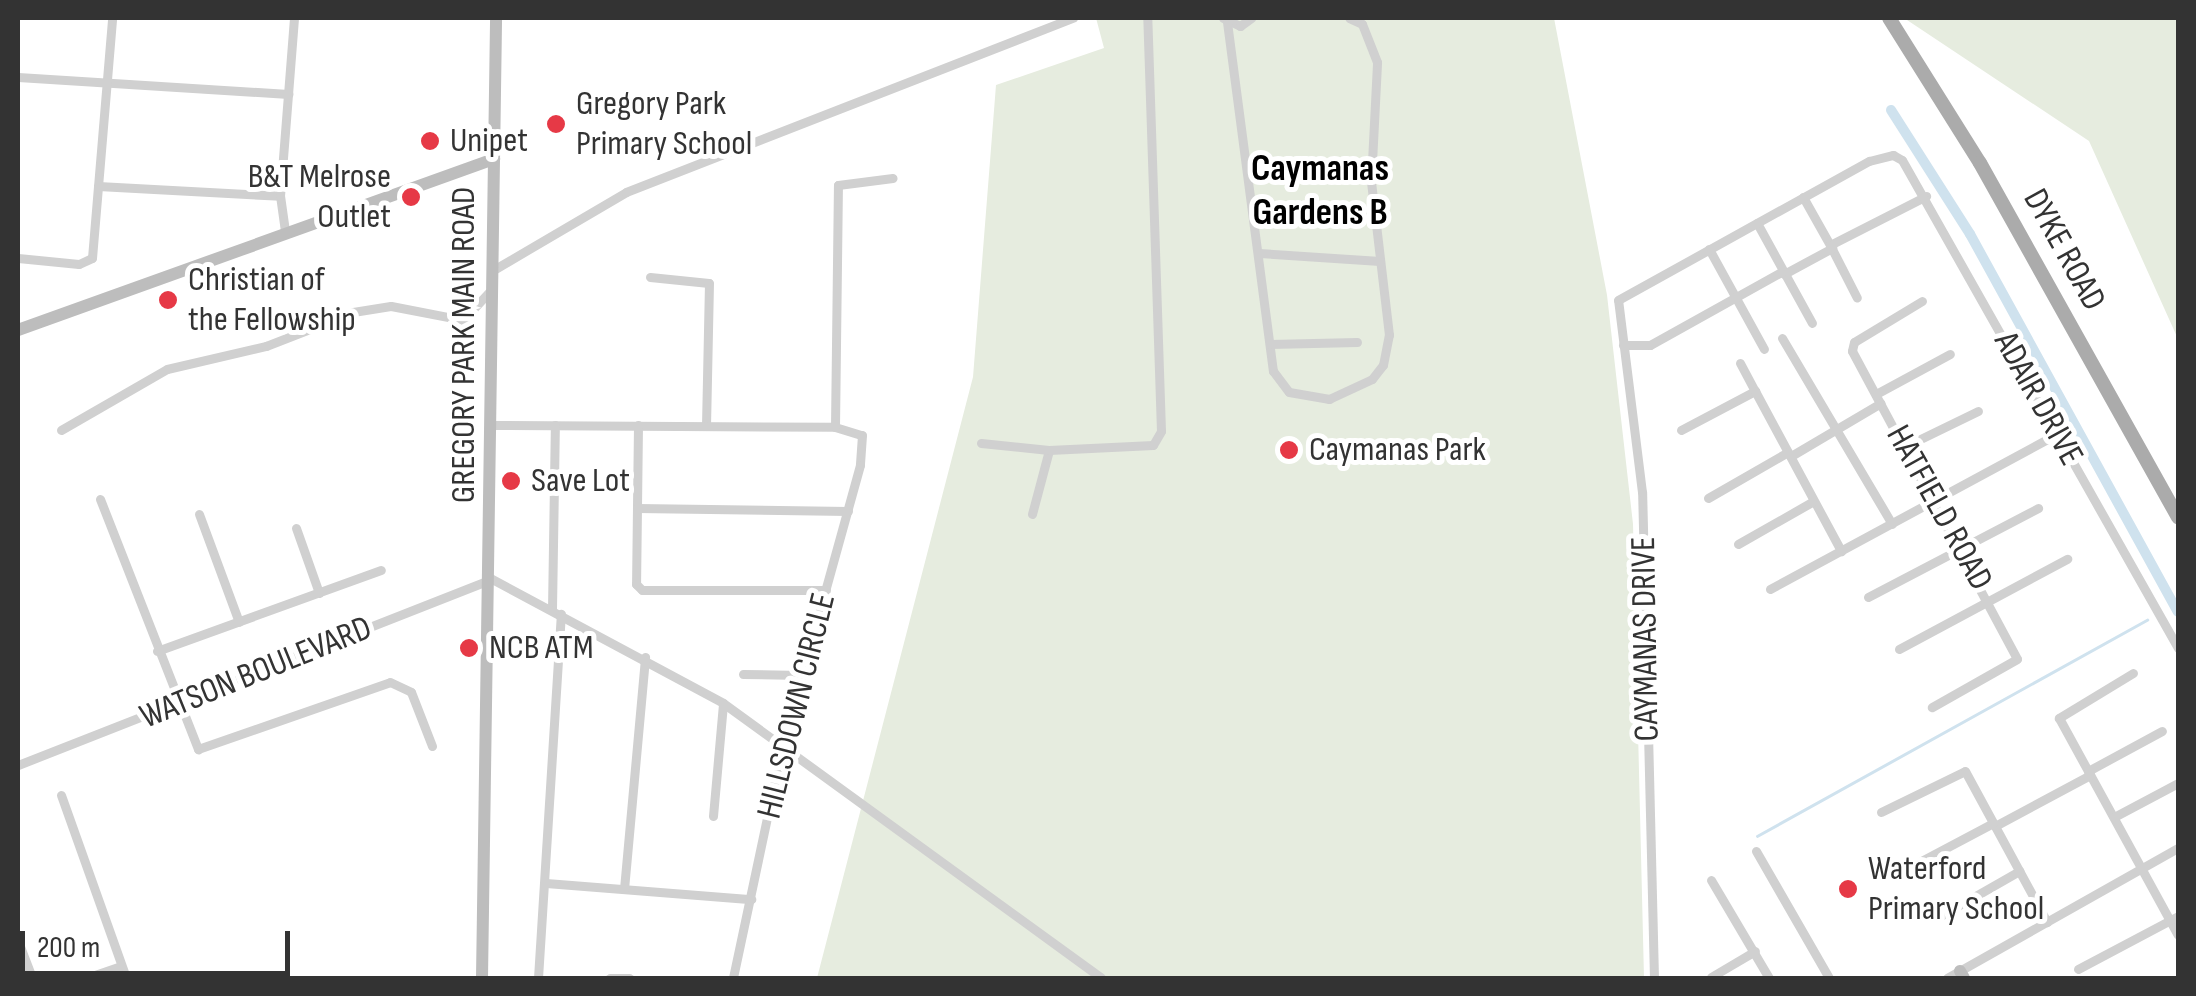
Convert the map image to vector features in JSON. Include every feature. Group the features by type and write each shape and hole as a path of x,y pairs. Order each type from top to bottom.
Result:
{"main road":[{"name":"DYKE ROAD","path":"1889,18 1980,163 2178,517"}],"street":[{"path":"18,258 79,264 92,258 112,18"},
{"path":"285,231 280,196 294,18"},
{"path":"495,269 626,192 1073,18"},
{"path":"980,444 1049,450 1153,444 1161,431 1147,18"},
{"path":"1251,18 1240,26 1225,20 1273,372 1289,392 1329,399 1364,388 1387,350 1372,182 1377,62 1362,24 1349,18"},
{"path":"494,159 498,19"},
{"path":"18,77 288,94"},
{"name":"ADAIR DRIVE","path":"1803,196 1893,154 1926,196 2178,648"},
{"name":"GREGORY PARK MAIN ROAD","path":"18,330 494,159 492,579 482,978"},
{"path":"493,425 834,427 838,186 893,178"},
{"path":"98,186 280,196"},
{"path":"1764,350 1710,249 1803,196 1857,298"},
{"path":"1624,345 1650,344 1926,196"},
{"path":"1757,223 1812,322"},
{"name":"CAYMANAS DRIVE","path":"1654,978 1642,492 1618,300 1710,249"},
{"path":"1258,253 1380,262"},
{"path":"650,277 710,283 706,426"},
{"path":"61,430 166,369 266,346 353,312 391,306 463,320 495,284"},
{"name":"HATFIELD ROAD","path":"1922,301 1854,342 1852,351 1936,500 2017,659 1932,707"},
{"path":"1782,338 1892,524"},
{"path":"1270,344 1357,342"},
{"path":"1708,498 1836,432 1879,398 1950,354"},
{"path":"1740,364 1841,551"},
{"path":"1681,430 1755,392"},
{"path":"1906,446 1978,410"},
{"path":"538,978 546,883 556,612 555,425"},
{"path":"638,425 636,584 642,590 826,590"},
{"name":"HILLSDOWN CIRCLE","path":"733,978 782,746 848,511 862,434 834,427"},
{"path":"1770,590 2057,434"},
{"path":"1032,514 1049,450"},
{"path":"100,499 198,749 214,747 390,682 411,692 432,746"},
{"path":"1738,544 1812,502"},
{"path":"637,508 848,511"},
{"path":"1868,597 2038,508"},
{"path":"199,514 238,622"},
{"path":"296,528 319,593"},
{"path":"1900,649 2066,559"},
{"path":"157,651 381,570"},
{"path":"492,579 645,657 723,703 958,869 1101,978"},
{"name":"WATSON BOULEVARD","path":"18,765 178,706 492,579"},
{"path":"624,889 645,657"},
{"path":"2133,673 2059,714 2175,919 2178,935"},
{"path":"743,674 802,675"},
{"path":"713,816 723,703"},
{"path":"1910,867 2162,732"},
{"path":"1881,812 1960,770 2048,922"},
{"path":"2114,817 2178,783"},
{"path":"61,796 126,978"},
{"path":"1954,977 2178,848"},
{"path":"1756,850 1829,978"},
{"path":"1937,918 2019,871"},
{"path":"1711,880 1769,978"},
{"path":"546,883 751,899"},
{"path":"2078,969 2175,919"},
{"path":"18,941 32,978"},
{"path":"1711,977 1755,951"},
{"path":"86,978 121,966"},
{"path":"610,978 628,978"}],"shaded area":[{"name":"Caymanas Park","path":"1096,18 1554,18 1607,295 1633,524 1644,978 817,978 973,377 996,85 1104,48"},
{"path":"1904,18 2178,18 2178,339 2089,141"}],"waterway":[{"path":"1891,110 1970,234 2178,612"},
{"path":"1757,836 2147,620"}],"place":[{"name":"Gregory Park Primary School","path":"556,124"},
{"name":"Unipet","path":"430,141"},
{"name":"B&T Melrose Outlet","path":"411,197"},
{"name":"Christian of the Fellowship","path":"168,300"},
{"name":"Caymanas Park","path":"1289,450"},
{"name":"Save Lot","path":"511,481"},
{"name":"NCB ATM","path":"469,648"},
{"name":"Waterford Primary School","path":"1848,889"}],"district":[{"name":"Caymanas Gardens B","path":"1320,190"}]}
